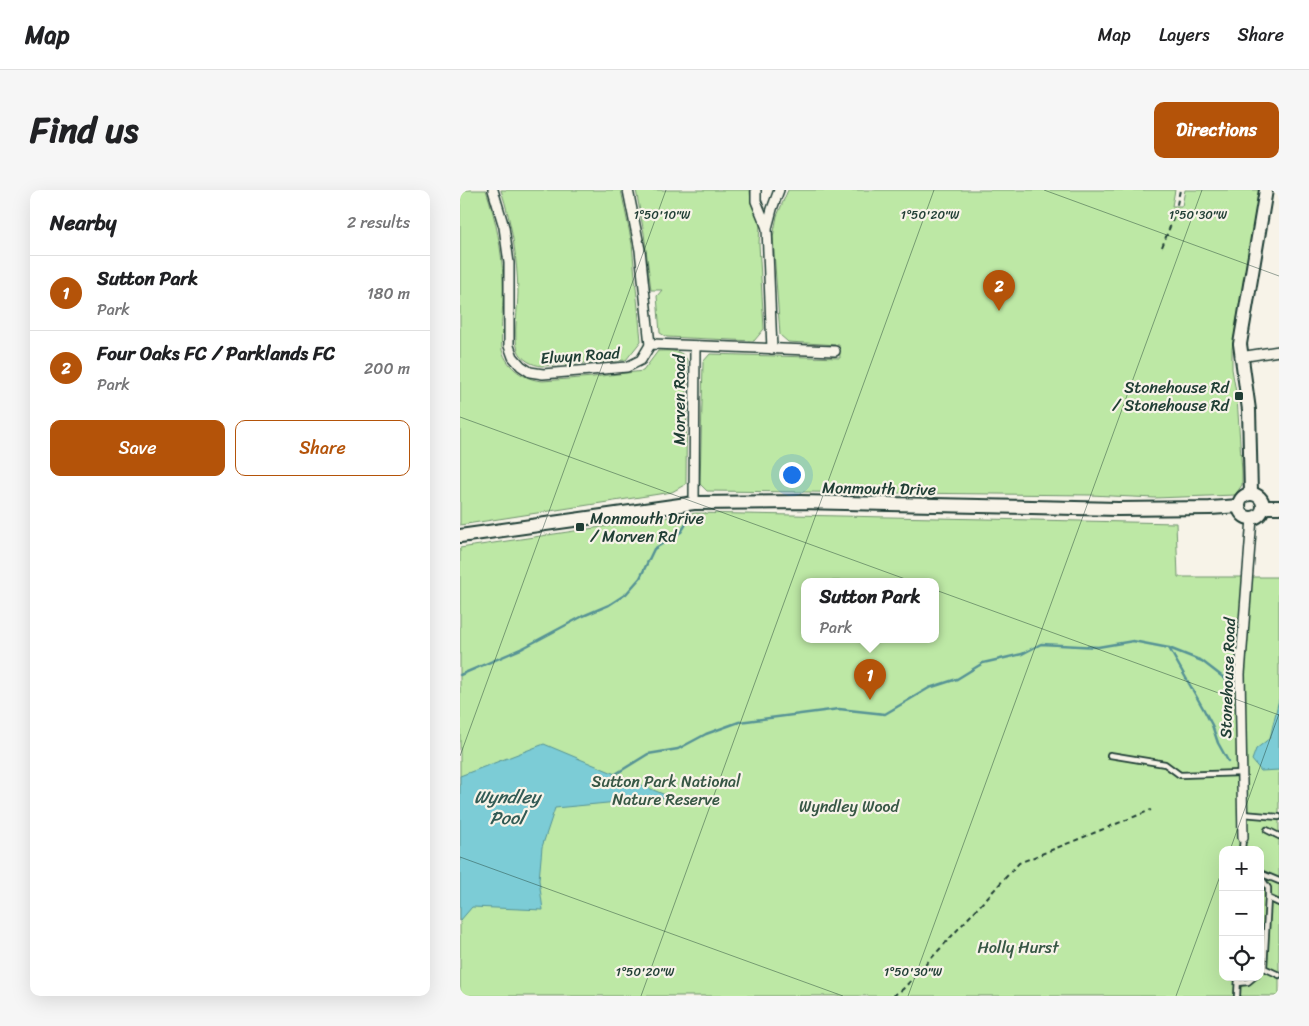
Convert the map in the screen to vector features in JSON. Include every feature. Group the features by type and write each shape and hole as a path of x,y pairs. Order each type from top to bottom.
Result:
{"street":[{"name":"Elwyn Road","path":"493,190 504,227 509,263 509,346 513,357 521,366 530,372 543,374 627,367 640,360 650,345"},
{"path":"628,190 640,250 650,345 694,346"},
{"path":"756,190 756,201 767,228"},
{"path":"772,348 767,228 779,190"},
{"path":"1252,494 1249,410 1240,357 1241,332 1266,190"},
{"name":"Morven Road","path":"694,503 694,346 835,351"},
{"path":"1240,357 1279,351"},
{"path":"1252,494 1262,500 1264,507 1258,516 1252,518 1244,516 1239,506 1240,500 1245,495 1252,494"},
{"name":"Monmouth Drive","path":"460,536 694,503 810,502 1118,509 1239,506"},
{"path":"1264,507 1279,507"},
{"name":"Stonehouse Road","path":"1243,838 1240,674 1252,518"}],"lane":[{"path":"1110,755 1166,764 1180,775 1241,773"},
{"path":"1243,814 1279,817"},
{"path":"1267,830 1279,836"},
{"path":"1242,846 1243,838"},
{"path":"1264,875 1279,881"},
{"path":"1264,881 1268,888 1264,946"},
{"path":"1268,898 1279,903"},
{"path":"1264,971 1279,975"},
{"path":"1237,996 1238,981"}],"path":[{"path":"1162,247 1175,214 1180,190"},
{"path":"893,996 903,989 1019,863 1151,810"}],"green space":[{"path":"460,190 486,190 490,201 496,223 502,268 502,350 508,362 518,372 530,378 543,381 593,377 643,371 658,351 675,351 685,356 687,360 686,484 672,492 460,525"},
{"path":"501,190 621,190 632,244 641,341 626,360 542,366 522,357 518,350 516,338 518,292 515,253 511,228"},
{"path":"636,190 750,190 751,203 760,224 759,244 764,329 754,341 667,337 660,333 657,296 662,290 651,290 644,233"},
{"path":"788,190 1175,190 1172,206 1182,206 1185,190 1259,190 1232,349 1242,485 1235,495 1155,498 1090,495 707,491 700,484 703,362 710,354 840,358 839,345 788,342 780,335 773,237 777,216"},
{"name":"Sutton Park National Nature Reserve","path":"696,513 1176,523 1178,577 1279,577 1279,996 460,996 460,548"}],"water":[{"path":"1279,699 1279,770 1261,771 1252,760 1256,749 1270,738"},
{"name":"Wyndley Pool","path":"544,744 670,797 555,808 542,847 539,880 543,910 472,907 460,921 460,776"}],"waterway":[{"path":"460,675 523,648 583,616 609,605 626,594 640,578 654,549 681,532 686,524 686,520"},
{"path":"614,775 648,754 678,749 706,734 739,722 839,709 885,714 929,688 957,679 983,663 1022,654 1041,644 1098,647 1133,641 1169,648 1212,725 1218,743 1228,761"},
{"path":"1169,648 1202,661 1228,681"}],"place":[{"name":"Four Oaks FC / Parklands FC","path":"999,311"},
{"name":"Stonehouse Rd / Stonehouse Rd","path":"1239,396"},
{"name":"Monmouth Drive / Morven Rd","path":"580,527"},
{"name":"Sutton Park","path":"870,700"}],"park label":[{"name":"Wyndley Wood","path":"849,806"},
{"name":"Holly Hurst","path":"1018,947"}]}
